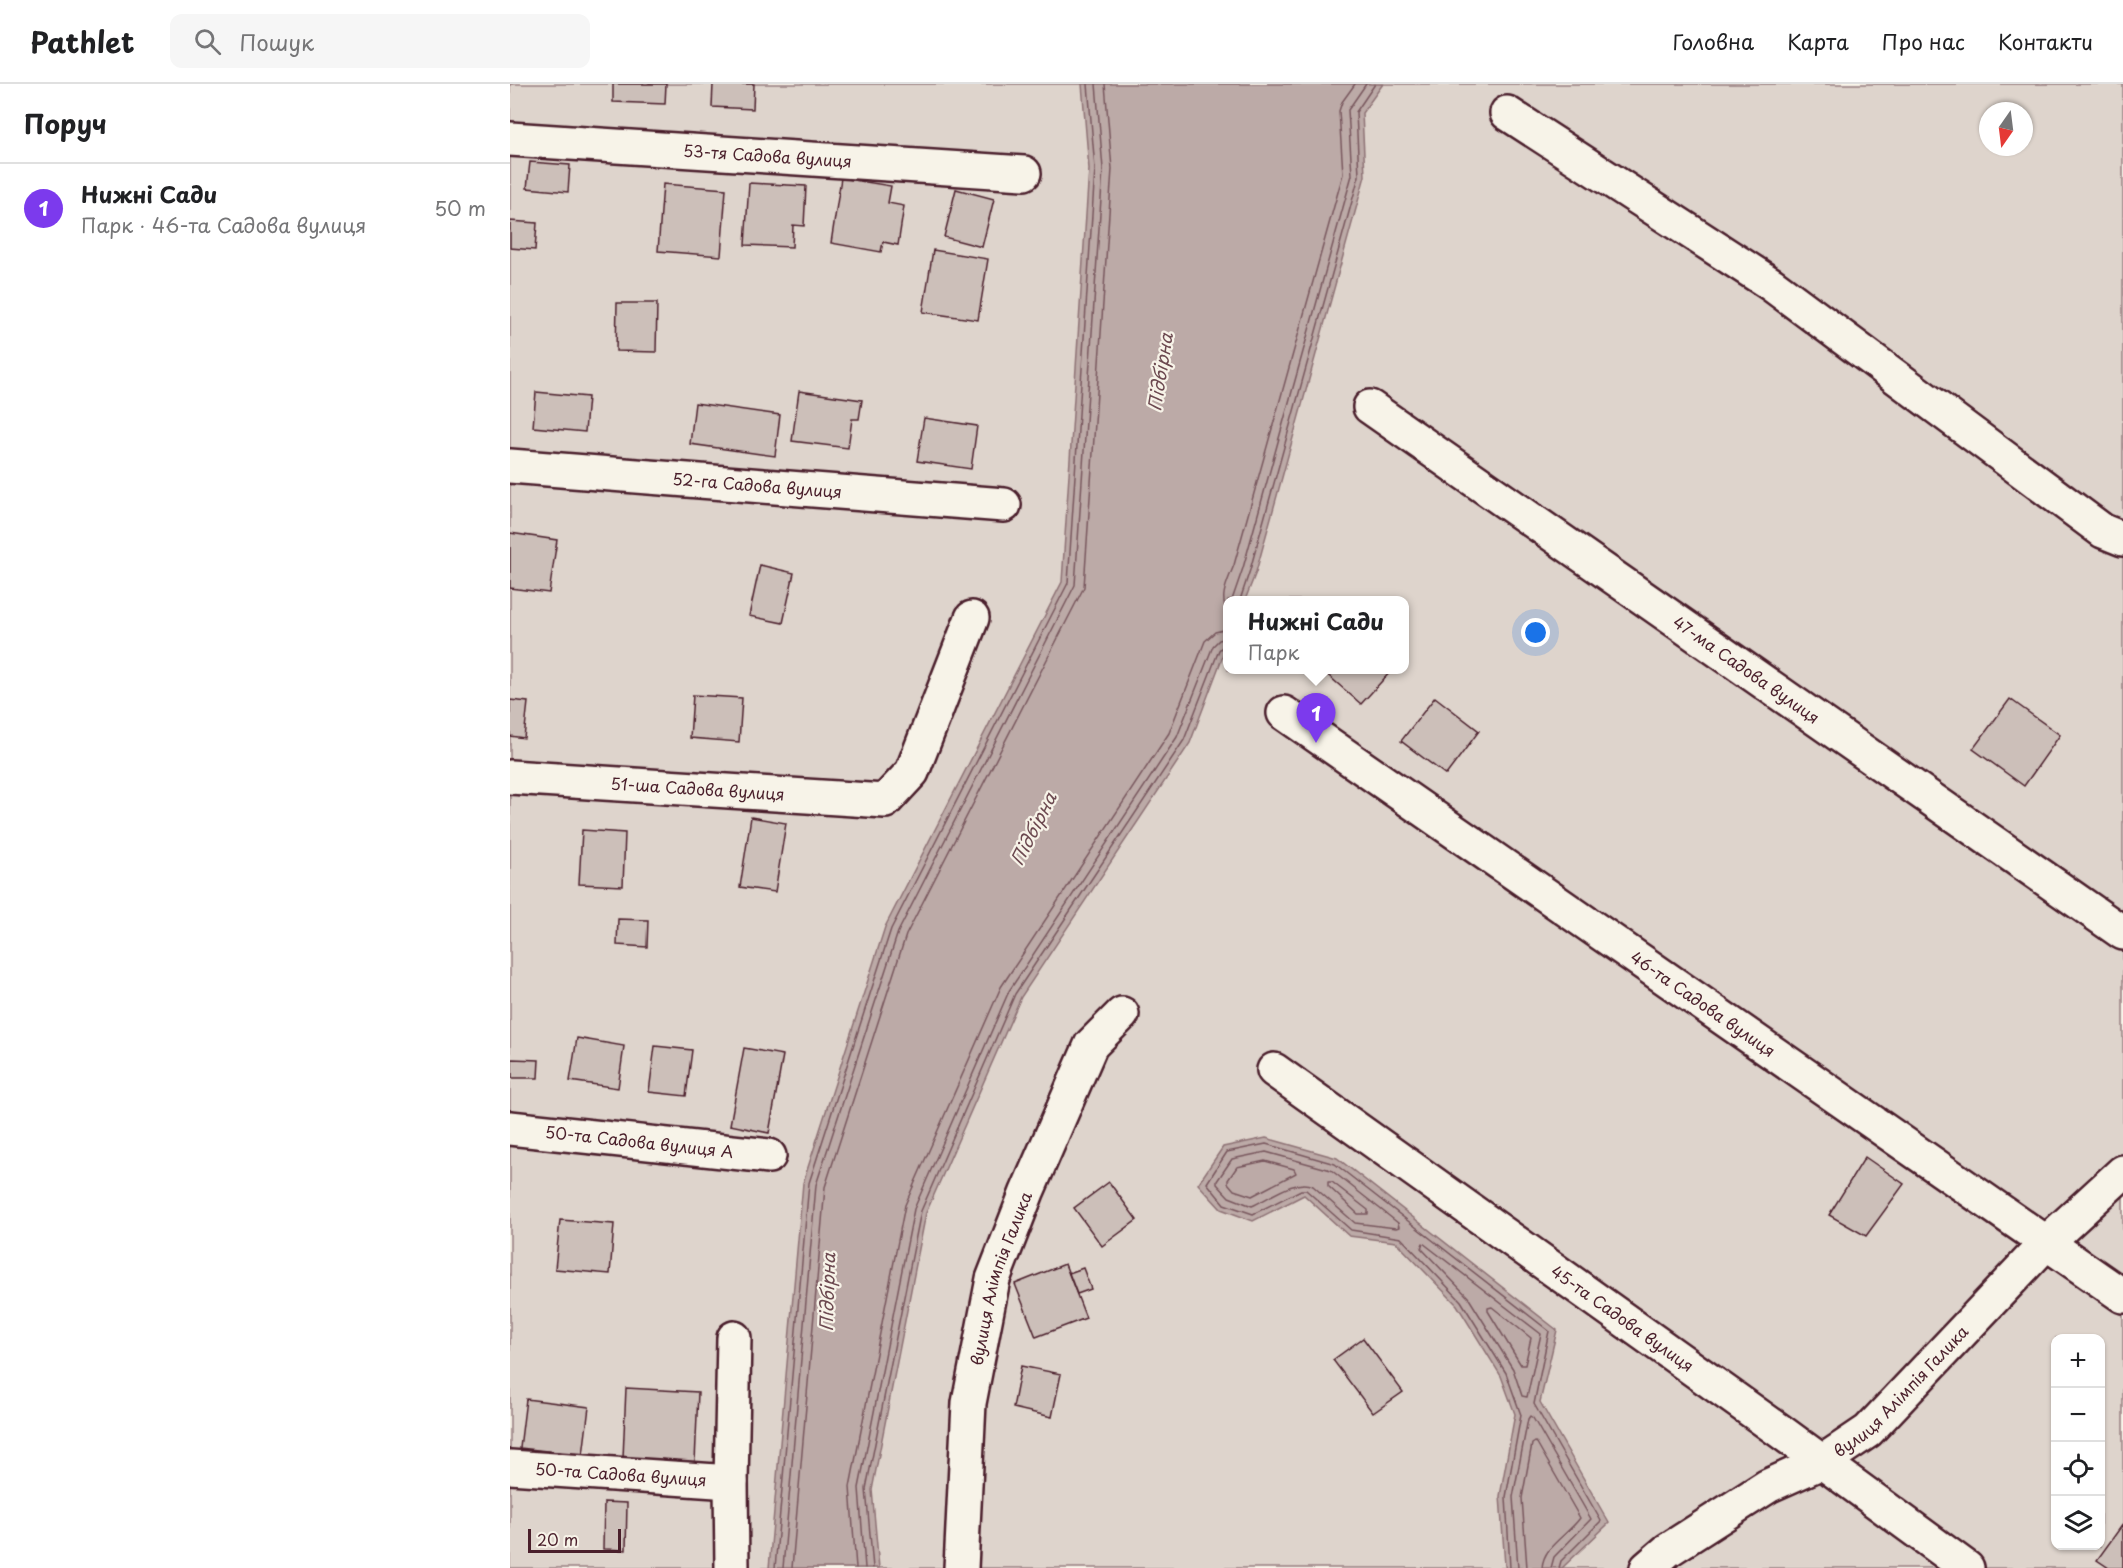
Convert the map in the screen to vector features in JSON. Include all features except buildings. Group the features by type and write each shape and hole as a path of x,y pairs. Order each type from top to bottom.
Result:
{"street":[{"path":"1507,113 1771,284 2103,531 2123,539"},
{"name":"53-тя Садова вулиця","path":"510,139 1024,173"},
{"name":"47-ма Садова вулиця","path":"1370,406 2123,933"},
{"name":"52-га Садова вулиця","path":"510,466 1004,505"},
{"name":"51-ша Садова вулиця","path":"510,777 885,801 912,772 972,618"},
{"name":"46-та Садова вулиця","path":"1284,713 2123,1296"},
{"name":"вулиця Алімпія Галика","path":"961,1568 969,1403 993,1280 1027,1192 1090,1046 1122,1014"},
{"name":"45-та Садова вулиця","path":"1274,1070 1967,1568"},
{"name":"50-та Садова вулиця А","path":"510,1128 769,1156"},
{"name":"вулиця Алімпія Галика","path":"1647,1568 1668,1550 1768,1486 1822,1462 1868,1431 2047,1242 2123,1172"},
{"path":"732,1568 734,1338"},
{"name":"50-та Садова вулиця","path":"510,1467 731,1482"}],"shaded area":[{"path":"510,84 2123,84 2123,1568 510,1568"}],"water":[{"name":"Підбірна","path":"1082,84 1383,84 1362,113 1365,176 1256,572 1247,596 1223,596 1223,656 1190,743 1021,997 926,1213 872,1490 879,1568 769,1568 803,1183 885,927 1062,582 1089,169"},
{"path":"1266,1138 1337,1158 1557,1330 1540,1402 1609,1523 1562,1568 1506,1568 1505,1566 1500,1496 1515,1414 1501,1376 1457,1305 1396,1242 1349,1236 1304,1195 1253,1221 1221,1209 1198,1184 1223,1147"}],"place":[{"name":"Нижні Сади","path":"1316,743"}]}
